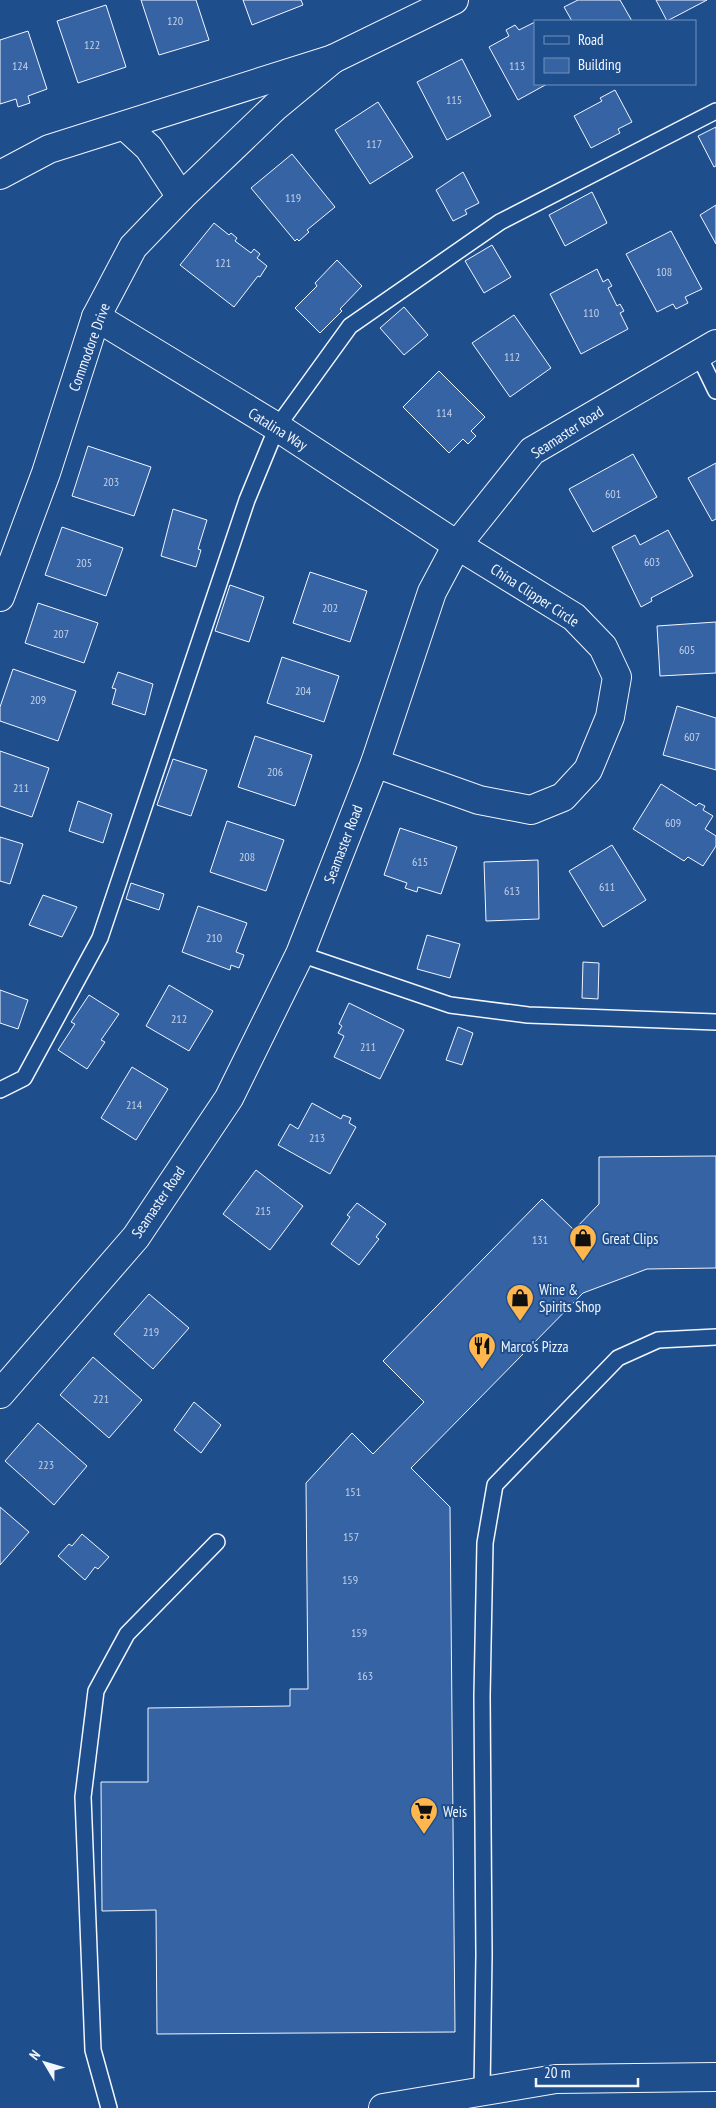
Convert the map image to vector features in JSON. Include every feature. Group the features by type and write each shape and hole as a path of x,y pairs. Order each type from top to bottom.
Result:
{"street":[{"name":"Commodore Drive","path":"0,175 49,149 333,59 454,0"},
{"name":"Commodore Drive","path":"1,592 46,473 96,317 133,247 180,196 275,107 333,59"},
{"path":"125,126 150,148 180,196"},
{"name":"Catalina Way","path":"96,317 277,427 458,545"},
{"name":"Seamaster Road","path":"0,1394 136,1237 229,1098 300,954 375,763 432,592 458,545 532,451 707,349"},
{"name":"China Clipper Circle","path":"375,763 479,800 532,810 563,797 588,770 610,717 617,677 603,647 574,617 458,545"},
{"path":"383,2108 556,2079 716,2077"}],"lane":[{"path":"0,1090 24,1078 100,938 247,500 277,427 350,326 500,222 716,111"},
{"path":"707,349 716,391"},
{"path":"300,954 450,1005 528,1015 716,1022"},
{"path":"482,2092 484,1954 482,1696 485,1553 495,1485 618,1358 658,1340 716,1337"},
{"path":"108,2108 92,2050 83,1797 96,1691 128,1634 217,1542"}],"building":[{"path":"141,0 196,0 209,40 159,55"},
{"path":"243,0 301,0 303,5 252,25"},
{"path":"578,0 620,0 631,20 571,20 564,7"},
{"path":"656,0 707,0 669,20 666,20"},
{"path":"106,5 126,67 78,83 57,21"},
{"path":"534,22 534,85 545,85 518,100 489,47 509,36 506,30 515,25 519,30"},
{"path":"28,31 47,89 28,96 30,103 18,107 16,99 0,104 0,40"},
{"path":"462,59 491,116 447,140 417,82"},
{"path":"615,90 632,122 618,129 620,133 591,148 574,116 602,101 600,98"},
{"path":"378,102 413,157 370,184 335,130"},
{"path":"716,127 716,166 714,167 698,136"},
{"path":"292,154 335,207 307,230 309,232 299,241 297,239 295,241 251,188"},
{"path":"463,172 479,203 465,210 467,214 453,221 436,190"},
{"path":"592,192 607,223 565,246 549,215"},
{"path":"716,205 716,244 700,215"},
{"path":"214,223 229,235 231,233 237,238 235,241 251,253 254,249 260,254 257,258 267,266 234,307 180,265"},
{"path":"671,231 702,289 685,297 688,303 676,309 673,304 657,312 626,254"},
{"path":"492,245 511,277 484,293 465,261"},
{"path":"337,260 362,286 340,309 342,311 320,333 295,308 317,286 315,283"},
{"path":"597,269 603,282 608,279 612,286 608,288 617,306 620,304 624,311 620,313 628,329 581,354 550,294"},
{"path":"404,307 428,335 404,355 380,328"},
{"path":"514,315 551,368 510,397 472,343"},
{"path":"439,371 485,417 471,431 476,436 468,444 463,439 449,453 403,407"},
{"path":"88,446 151,467 134,516 72,496"},
{"path":"633,454 657,497 593,532 569,489"},
{"path":"716,463 716,519 712,521 688,478"},
{"path":"173,509 207,520 198,549 201,550 196,567 161,556"},
{"path":"62,527 123,548 106,596 45,575"},
{"path":"668,530 693,576 651,598 652,601 641,607 612,547 635,535 640,545"},
{"path":"310,572 367,591 350,642 293,623"},
{"path":"230,585 264,597 249,642 215,631"},
{"path":"38,603 98,623 84,663 25,643"},
{"path":"716,622 716,673 660,676 657,626"},
{"path":"282,657 339,676 324,722 267,703"},
{"path":"13,669 76,691 58,741 0,721 0,707"},
{"path":"118,672 153,684 145,715 112,704 116,689 112,688"},
{"path":"677,706 716,718 716,770 663,755"},
{"path":"255,736 312,755 295,806 238,787"},
{"path":"0,751 49,768 32,817 0,806"},
{"path":"173,759 207,770 191,816 157,805"},
{"path":"661,784 696,806 699,803 705,806 703,810 713,816 705,829 716,836 716,846 703,866 688,857 684,861 633,829"},
{"path":"78,801 112,814 103,843 69,831"},
{"path":"227,821 284,840 266,891 210,872"},
{"path":"400,828 457,847 441,894 418,887 417,892 405,888 407,883 384,875"},
{"path":"0,837 23,844 10,884 0,881"},
{"path":"612,845 646,900 603,927 569,871"},
{"path":"538,860 539,919 486,921 484,862"},
{"path":"131,883 164,894 159,910 126,899"},
{"path":"43,895 77,907 62,937 29,925"},
{"path":"198,906 247,923 236,952 244,955 239,968 231,965 230,970 182,952"},
{"path":"427,935 460,944 450,978 417,969"},
{"path":"583,962 599,963 598,999 582,998"},
{"path":"169,985 213,1011 189,1051 146,1026"},
{"path":"0,990 28,1000 18,1029 0,1023"},
{"path":"89,995 119,1014 101,1040 105,1042 87,1069 58,1050 75,1024 71,1022"},
{"path":"349,1003 404,1030 380,1079 334,1057 344,1036 338,1033 342,1026 339,1024"},
{"path":"458,1027 473,1033 462,1065 446,1060"},
{"path":"132,1067 168,1089 136,1140 101,1118"},
{"path":"312,1103 341,1119 343,1115 351,1118 349,1123 356,1127 330,1174 278,1145 290,1124 298,1129"},
{"path":"716,1156 716,1268 647,1269 583,1293 411,1468 450,1507 455,2032 157,2034 156,1910 102,1911 101,1782 148,1782 148,1708 290,1706 290,1689 308,1689 306,1483 352,1433 373,1454 424,1402 383,1361 542,1199 574,1230 599,1204 599,1157"},
{"path":"256,1170 303,1206 270,1250 223,1214"},
{"path":"357,1203 386,1224 376,1237 379,1239 359,1265 331,1244 350,1217 347,1215"},
{"path":"149,1294 189,1328 153,1369 114,1334"},
{"path":"93,1357 142,1400 109,1438 60,1395"},
{"path":"194,1402 221,1425 201,1453 174,1430"},
{"path":"38,1423 87,1466 54,1505 5,1461"},
{"path":"0,1507 29,1532 0,1565"},
{"path":"82,1534 109,1557 98,1569 95,1567 85,1580 58,1556 69,1544 72,1546"}],"place":[{"name":"Great Clips","path":"583,1262"},
{"name":"Wine & Spirits Shop","path":"520,1322"},
{"name":"Marco's Pizza","path":"482,1370"},
{"name":"Weis","path":"424,1835"}]}
